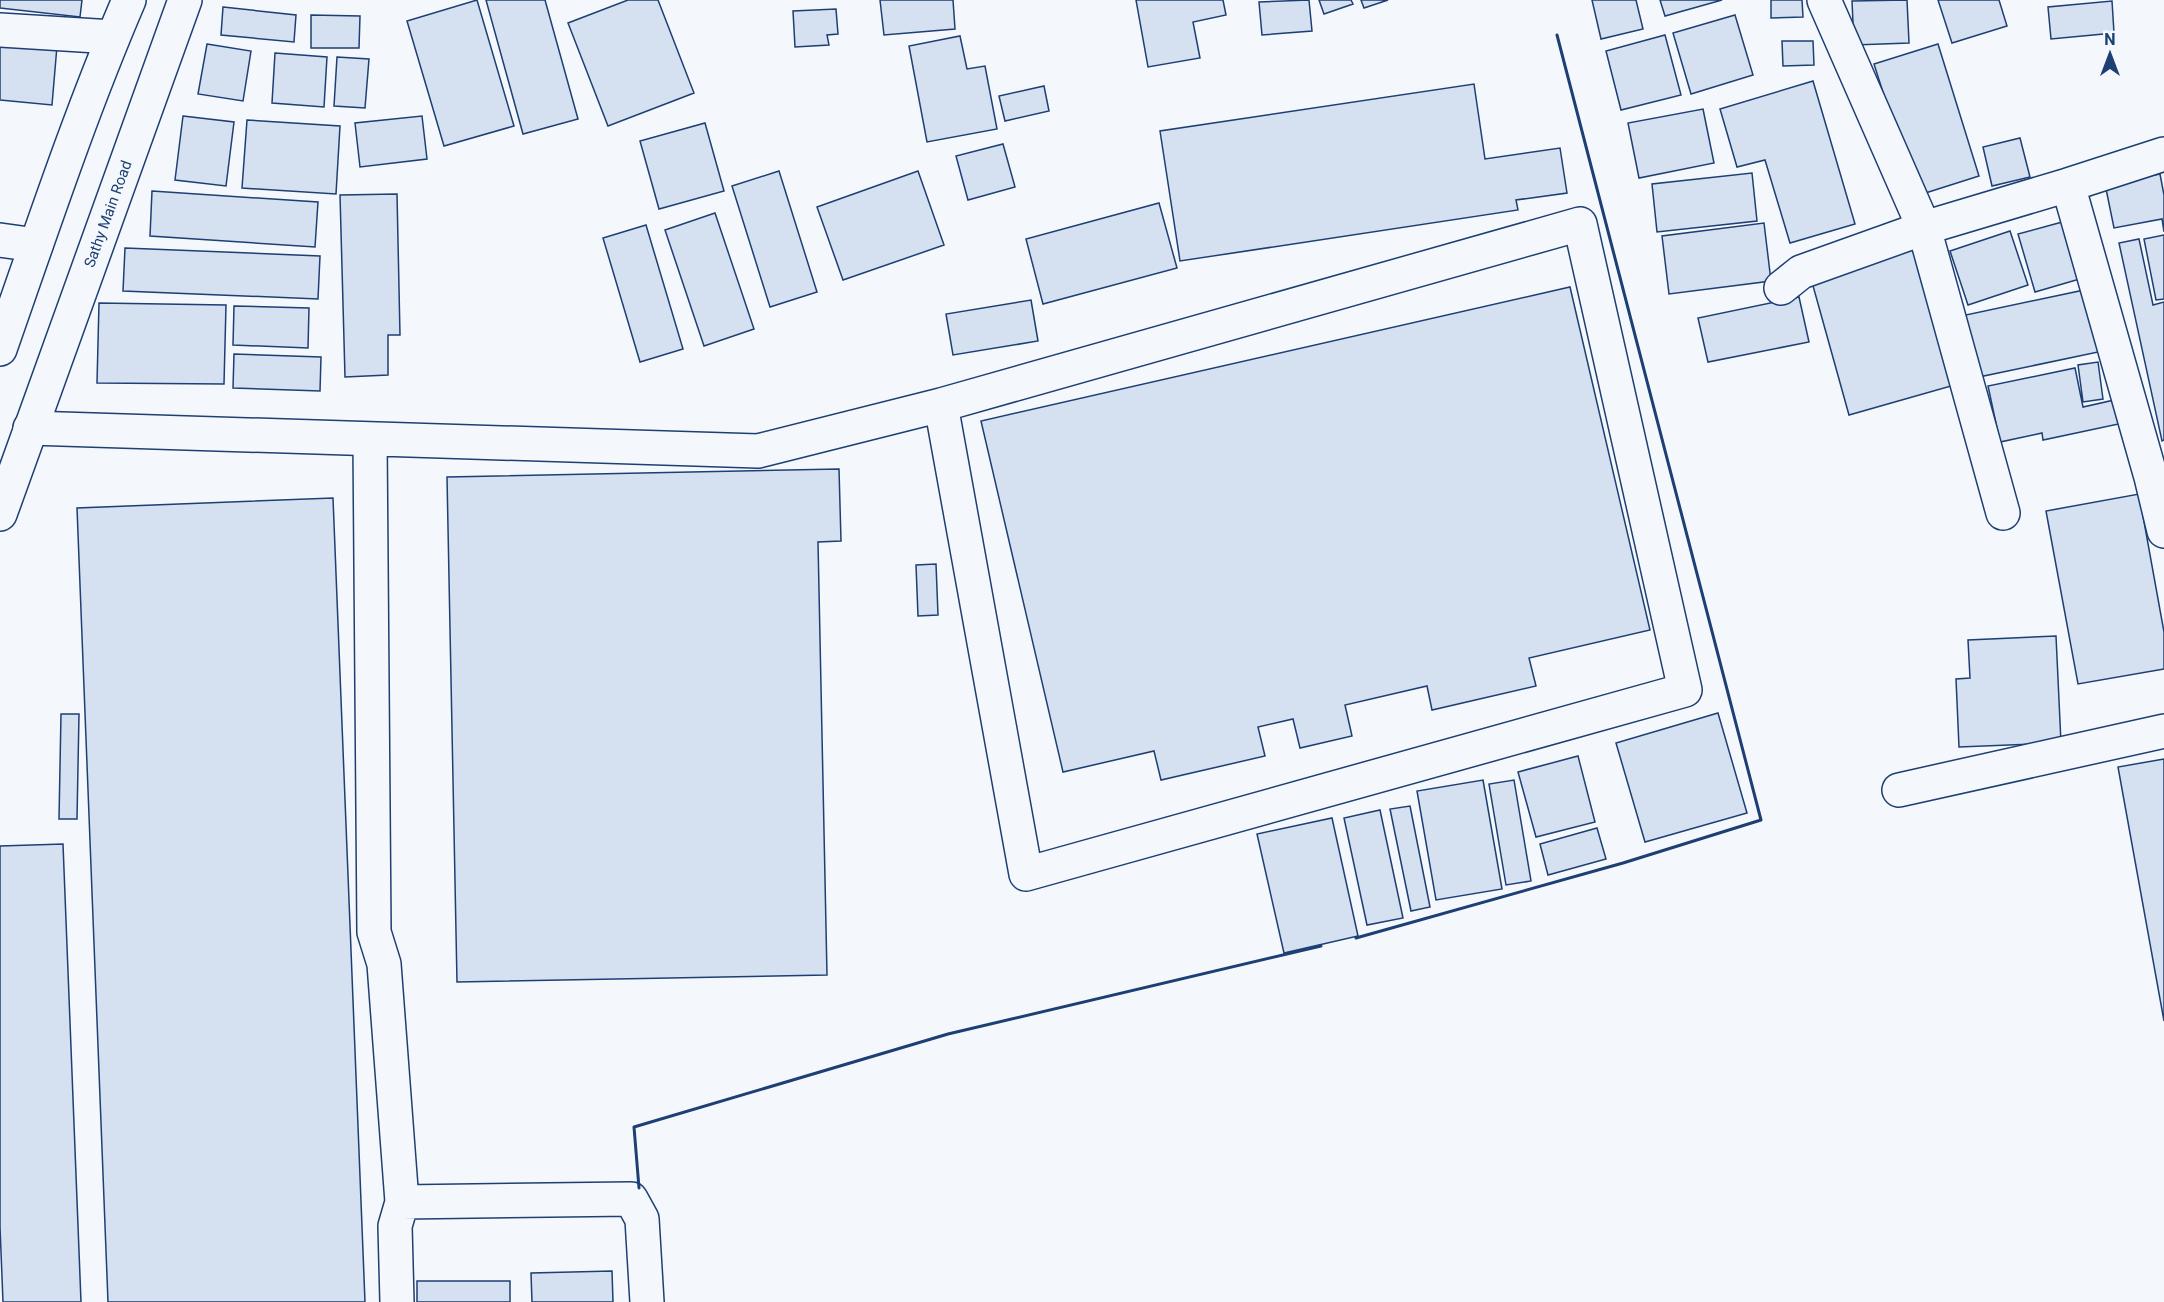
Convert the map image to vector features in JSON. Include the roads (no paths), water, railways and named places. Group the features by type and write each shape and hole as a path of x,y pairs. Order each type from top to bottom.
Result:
{"main road":[{"path":"0,349 36,244 129,0"},
{"name":"Sathy Main Road","path":"3,504 185,0"},
{"path":"1824,0 1924,228 2004,513"},
{"path":"0,30 113,37"},
{"path":"1781,288 1801,272 1924,228 2164,154"},
{"path":"2068,185 2157,475 2164,531"},
{"path":"30,428 758,451 941,405 1580,224 1685,690 1026,874 941,405"},
{"path":"0,240 36,244"},
{"path":"370,439 374,933 384,964 402,1202 395,1226 397,1302"},
{"path":"1899,790 2164,730"},
{"path":"402,1202 632,1199 642,1219 647,1302"}]}
